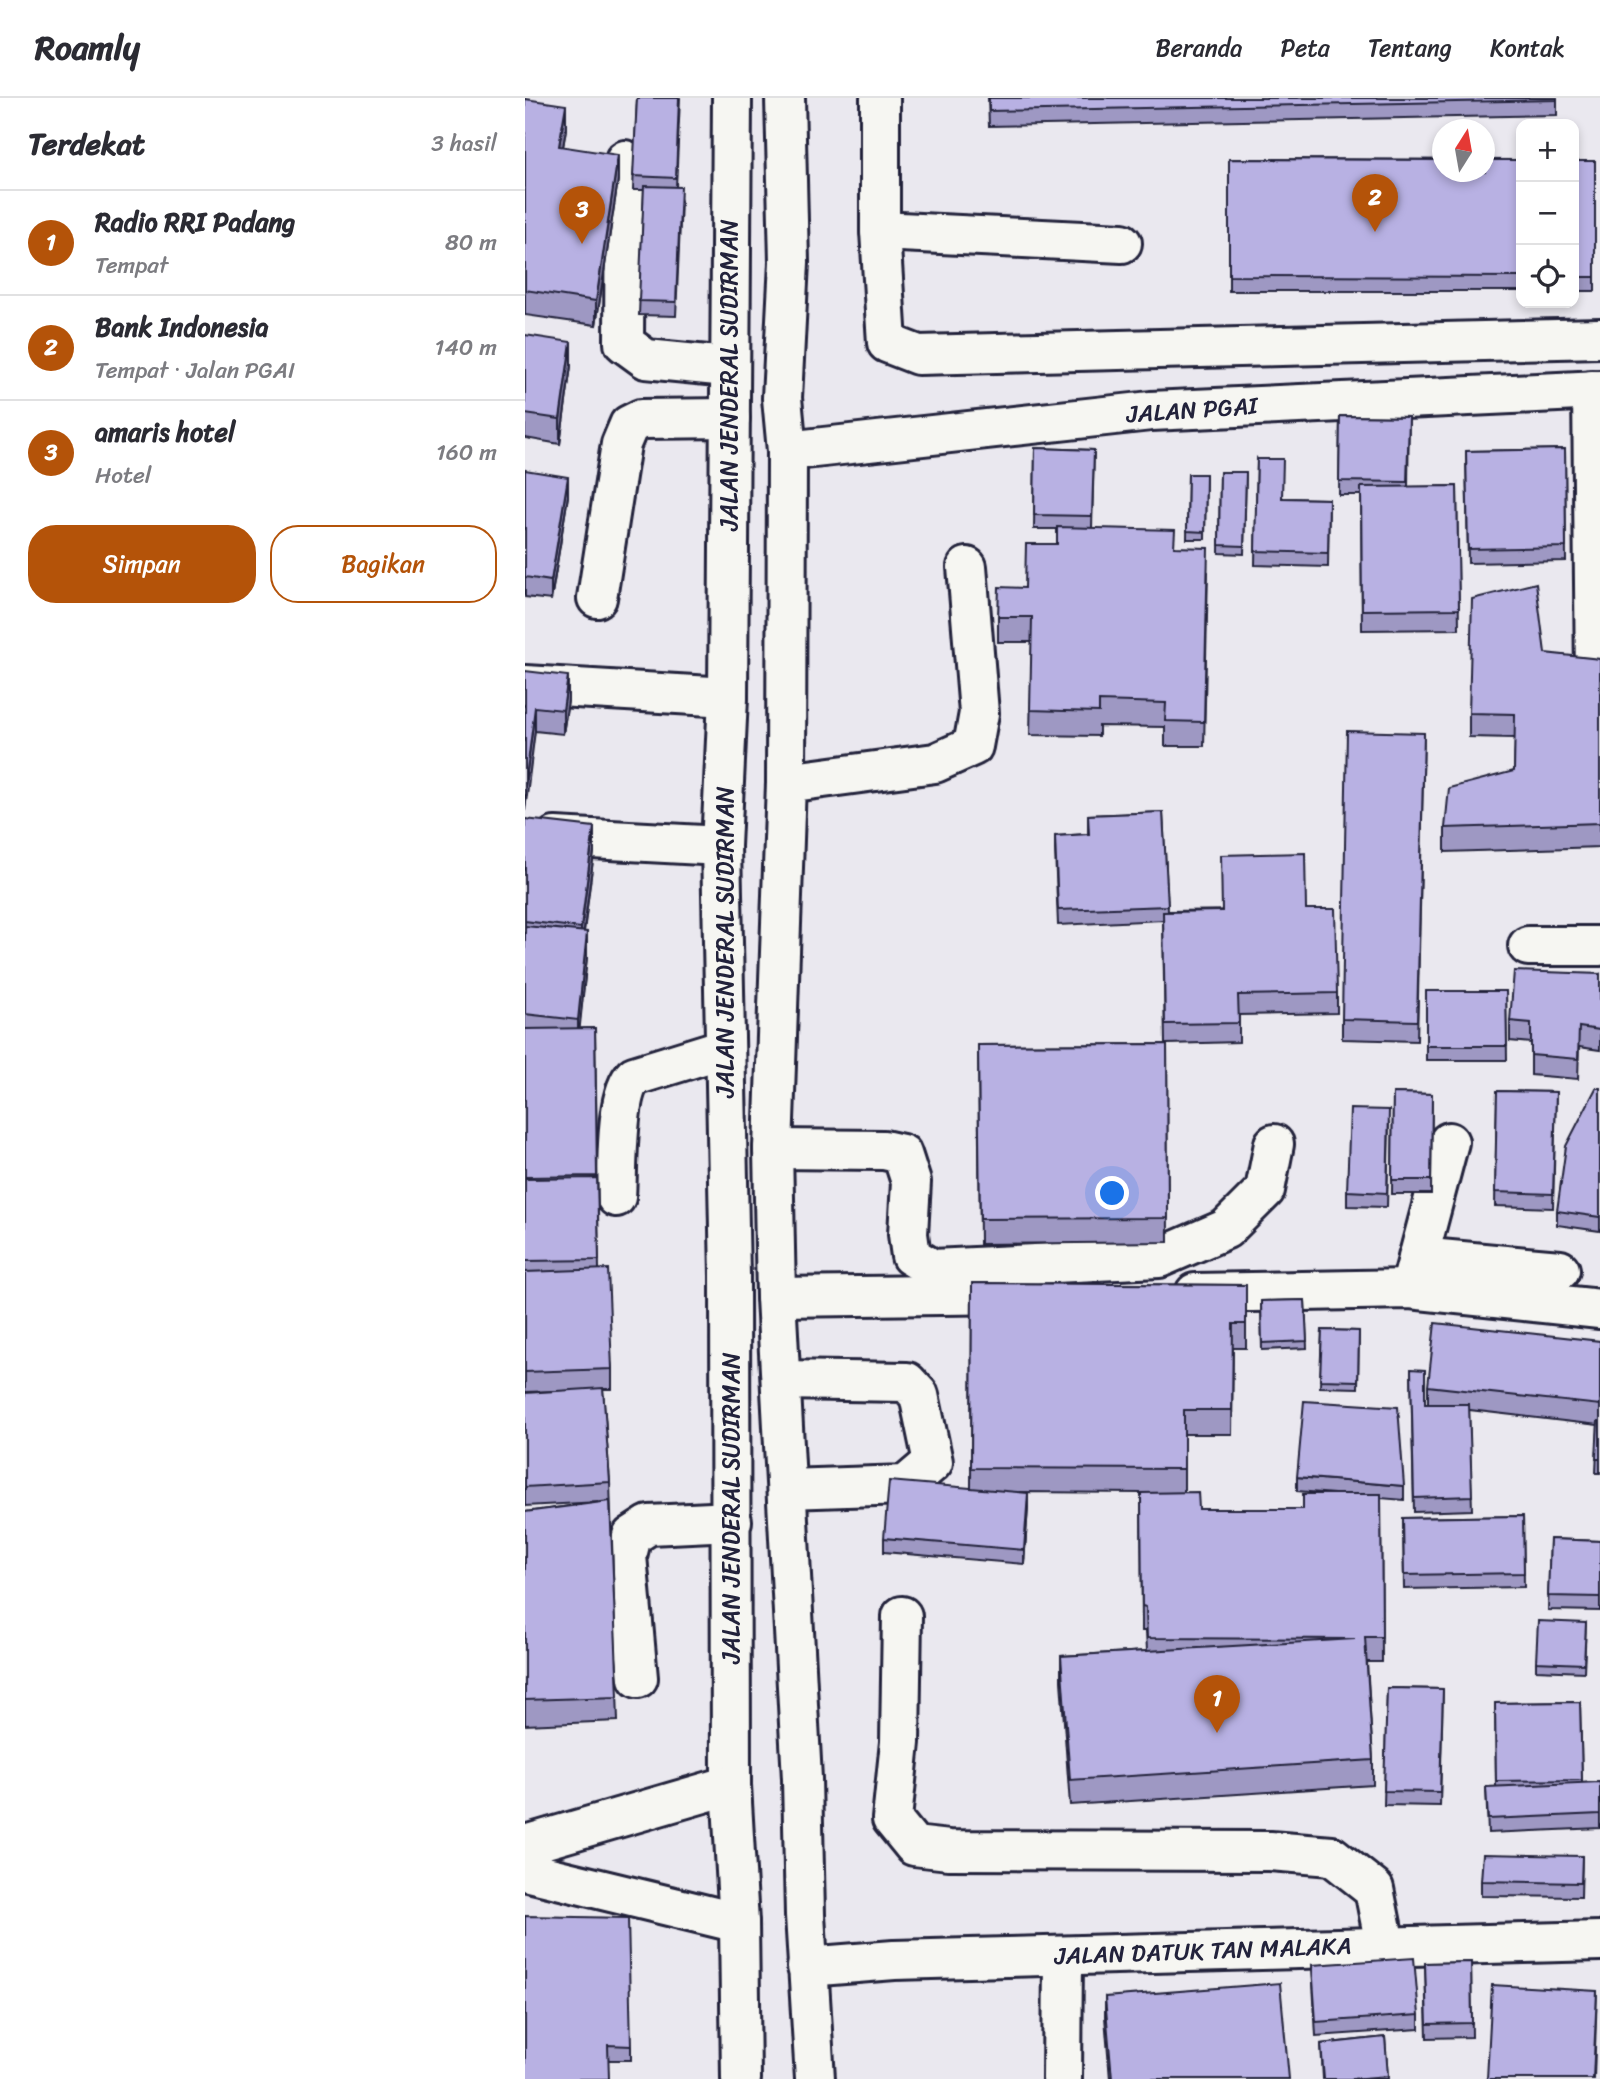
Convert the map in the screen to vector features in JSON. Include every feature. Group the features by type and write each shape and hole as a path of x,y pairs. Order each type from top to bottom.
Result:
{"main road":[{"name":"JALAN JENDERAL SUDIRMAN","path":"732,98 728,367 728,697 721,846 732,1521 731,1785 739,1923 741,2079"},
{"path":"785,98 789,262 782,398 787,451 786,783 773,1149 776,1297 802,1779 807,1967 815,2079"},
{"path":"880,98 880,230 887,343 918,355 1600,338"},
{"path":"625,160 624,343 646,359 728,367"},
{"path":"880,230 1122,243"},
{"path":"1595,680 1596,390"},
{"name":"JALAN PGAI","path":"787,451 1151,411 1596,390"},
{"path":"597,597 621,444 629,425 641,419 730,418"},
{"path":"786,783 935,763 973,746 979,713 967,567"},
{"path":"525,685 728,697"},
{"path":"555,837 721,846"},
{"path":"1528,946 1600,946"},
{"path":"616,1198 622,1104 629,1080 634,1076 725,1048"},
{"path":"1414,1273 1449,1142"},
{"path":"773,1149 884,1150 902,1154 911,1182 908,1234 911,1256 933,1269 1159,1258 1226,1229 1265,1190 1274,1144"},
{"path":"776,1297 1158,1293 1414,1273 1560,1270"},
{"path":"1414,1273 1600,1309"},
{"path":"781,1380 907,1382 919,1395 933,1462 907,1485 787,1489"},
{"path":"638,1678 628,1556 632,1536 649,1525 732,1521"},
{"path":"902,1616 900,1742 892,1819 914,1846 949,1850 1270,1850 1332,1856 1374,1889 1385,1945"},
{"path":"525,1845 731,1785"},
{"path":"525,1871 739,1923"},
{"name":"JALAN DATUK TAN MALAKA","path":"807,1967 894,1960 1600,1941"},
{"path":"1062,2079 1063,1956"}],"building":[{"path":"637,98 679,98 676,178 633,176"},
{"path":"989,98 1557,98 1557,100 989,111"},
{"path":"525,99 566,105 559,146 618,155 596,301 525,290"},
{"path":"1229,159 1432,160 1432,182 1495,182 1495,160 1516,160 1516,277 1229,276"},
{"path":"1579,161 1595,161 1595,277 1579,277"},
{"path":"644,186 681,187 676,302 639,301"},
{"path":"525,335 571,342 560,419 525,414"},
{"path":"1340,416 1409,417 1407,482 1339,481"},
{"path":"1035,448 1094,450 1092,516 1034,515"},
{"path":"1565,449 1566,547 1468,549 1466,451"},
{"path":"1257,459 1283,459 1282,498 1329,499 1328,553 1255,551"},
{"path":"525,470 568,477 551,581 525,577"},
{"path":"1220,472 1246,472 1244,546 1219,545"},
{"path":"1188,474 1206,474 1205,532 1187,531"},
{"path":"1457,486 1459,609 1362,610 1361,487"},
{"path":"1057,527 1175,530 1174,547 1208,548 1204,722 1165,721 1166,703 1099,701 1099,712 1030,710 1032,617 998,617 999,587 1025,588 1026,544 1057,544"},
{"path":"1536,583 1545,653 1600,659 1600,823 1445,828 1449,788 1514,771 1515,714 1469,713 1472,599"},
{"path":"525,671 568,676 563,710 535,707 525,786"},
{"path":"1347,731 1424,733 1417,1021 1342,1019"},
{"path":"1163,812 1168,906 1058,910 1055,836 1089,834 1088,815"},
{"path":"525,819 594,827 581,928 525,921"},
{"path":"1305,853 1306,909 1335,909 1337,993 1238,995 1239,1023 1165,1024 1163,912 1222,911 1221,855"},
{"path":"525,926 587,932 578,1020 525,1014"},
{"path":"1514,971 1600,974 1600,1030 1579,1027 1578,1059 1531,1055 1531,1023 1510,1021"},
{"path":"1426,991 1506,991 1507,1046 1426,1046"},
{"path":"595,1028 597,1176 525,1177 525,1029"},
{"path":"1167,1044 1168,1218 980,1219 978,1045"},
{"path":"1596,1088 1600,1088 1600,1217 1557,1211 1566,1146"},
{"path":"1497,1091 1556,1092 1553,1194 1495,1192"},
{"path":"1393,1093 1432,1094 1431,1180 1392,1180"},
{"path":"1350,1109 1389,1110 1387,1193 1347,1191"},
{"path":"597,1178 599,1260 525,1261 525,1179"},
{"path":"608,1269 612,1369 525,1372 525,1272"},
{"path":"972,1283 1246,1285 1246,1324 1233,1324 1232,1410 1184,1410 1184,1469 971,1468"},
{"path":"1305,1300 1307,1341 1262,1343 1261,1301"},
{"path":"1435,1323 1600,1341 1600,1405 1428,1386"},
{"path":"1322,1330 1359,1331 1358,1381 1320,1380"},
{"path":"1411,1369 1425,1370 1425,1404 1469,1404 1472,1496 1414,1498"},
{"path":"603,1388 610,1482 525,1487 525,1393"},
{"path":"1304,1401 1398,1407 1404,1486 1297,1477"},
{"path":"1598,1421 1600,1459 1596,1459"},
{"path":"889,1481 1028,1493 1024,1550 884,1538"},
{"path":"1198,1492 1199,1509 1303,1509 1303,1494 1381,1494 1382,1637 1365,1637 1373,1760 1070,1780 1061,1656 1355,1639 1147,1638 1146,1607 1142,1606 1141,1493"},
{"path":"610,1501 618,1697 525,1700 525,1512"},
{"path":"1523,1516 1524,1573 1404,1575 1403,1518"},
{"path":"1550,1539 1600,1541 1600,1597 1548,1596"},
{"path":"1538,1621 1586,1623 1584,1664 1536,1662"},
{"path":"1387,1688 1443,1689 1440,1792 1384,1791"},
{"path":"1580,1702 1582,1780 1496,1781 1495,1703"},
{"path":"1600,1782 1600,1814 1488,1819 1486,1787"},
{"path":"1483,1854 1582,1856 1581,1883 1481,1881"},
{"path":"525,1916 628,1918 631,2046 608,2045 609,2079 525,2079"},
{"path":"1414,1958 1419,2015 1316,2022 1312,1965"},
{"path":"1471,1962 1472,2023 1427,2024 1425,1963"},
{"path":"1280,1983 1289,2079 1112,2079 1105,1997"},
{"path":"1492,1985 1597,1991 1593,2079 1487,2079"},
{"path":"1385,2037 1388,2076 1324,2079 1321,2044"}],"place":[{"name":"Bank Indonesia","path":"1375,232"},
{"name":"amaris hotel","path":"582,244"},
{"name":"Radio RRI Padang","path":"1217,1733"}]}
